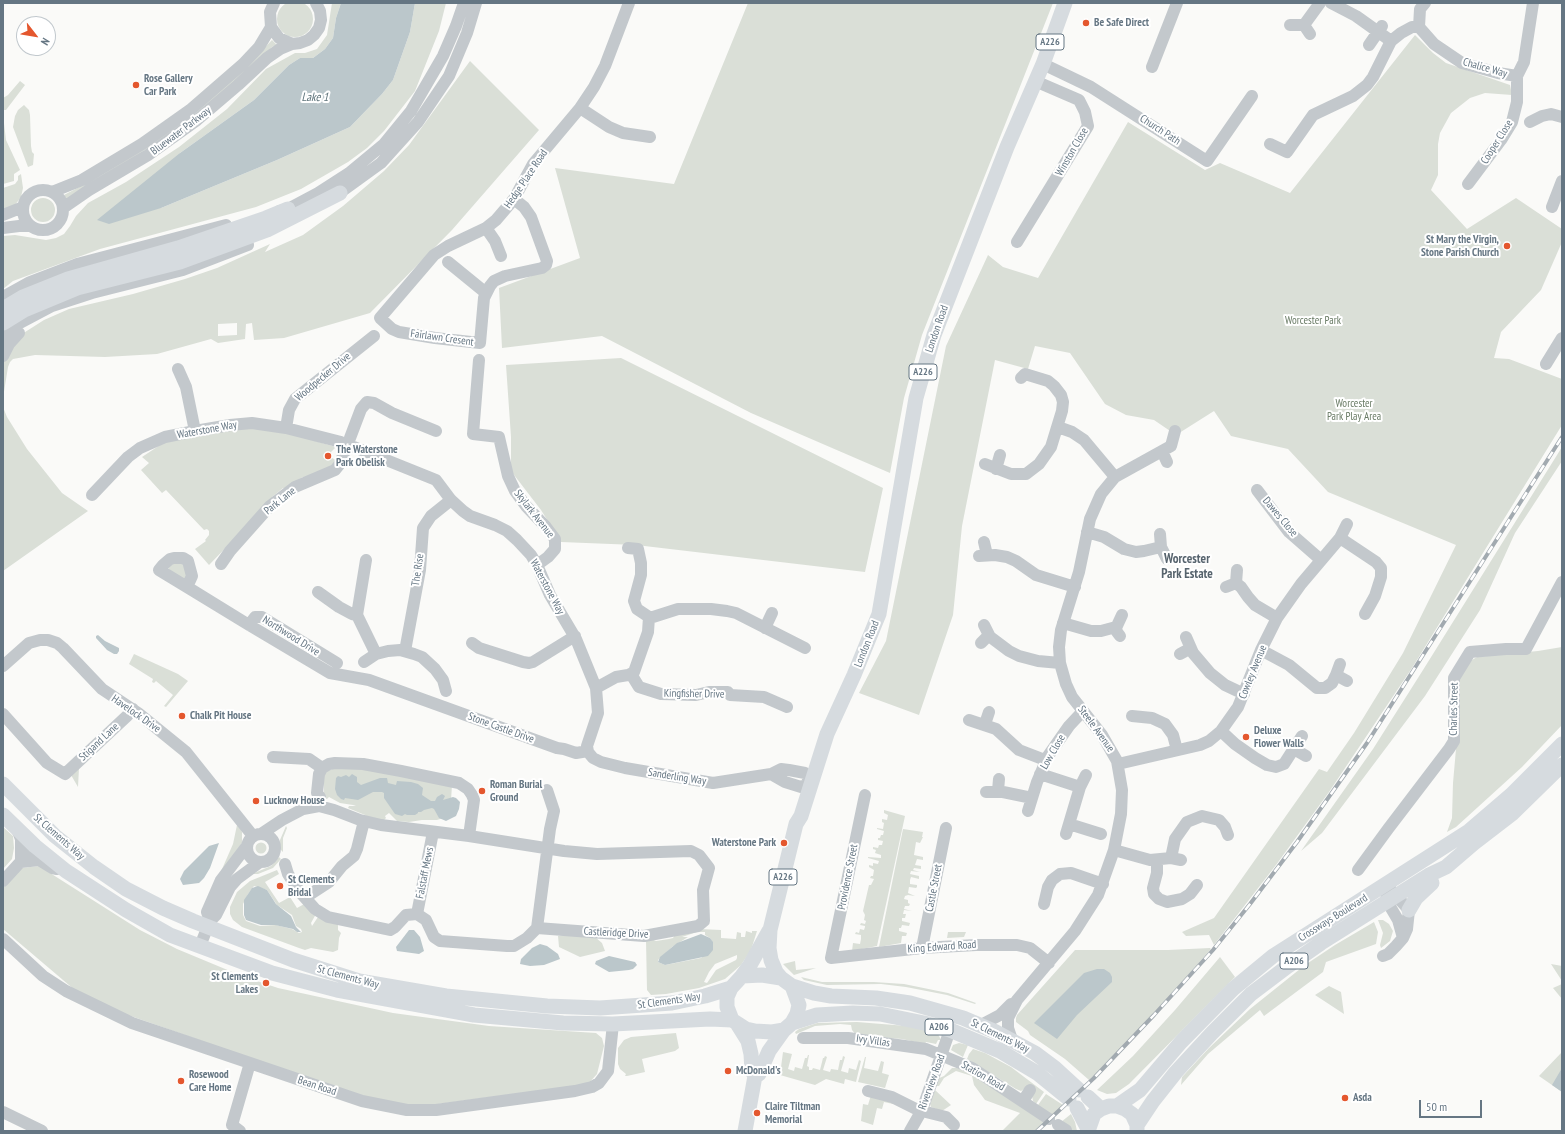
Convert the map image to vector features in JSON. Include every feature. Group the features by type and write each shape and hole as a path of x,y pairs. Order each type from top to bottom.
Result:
{"main road":[{"name":"London Road","path":"787,982 776,972 771,960 769,948 770,930 796,824 802,816 806,781 854,675 879,614 916,398 934,335 1007,148 1043,64 1064,3"},
{"path":"3,309 23,297 72,284 180,262 267,230 340,193"},
{"path":"3,323 72,284 266,218 288,209"},
{"name":"Crossways Boulevard","path":"1117,1106 1140,1090 1181,1042 1234,989 1273,956 1335,915 1469,831 1511,795 1562,744"},
{"name":"Crossways Boulevard","path":"1137,1128 1153,1101 1179,1068 1251,994 1299,958 1429,876 1446,868 1513,813 1562,765"},
{"name":"St Clements Way","path":"8,790 21,813 40,832 35,846"},
{"name":"St Clements Way","path":"8,790 55,836 110,879 126,889 163,908 209,924 293,960 346,977 381,986 453,997 547,1006 600,1008 672,1003 705,996 731,988"},
{"name":"St Clements Way","path":"3,815 35,846 66,872 126,910 170,935 272,973 344,991 474,1016 563,1023 613,1024 710,1019 735,1023"},
{"path":"1409,910 1416,898 1446,868"},
{"name":"London Road","path":"742,976 770,930"},
{"path":"745,1131 755,1076 752,1072 751,1054 748,1041 735,1023 727,1007 727,998 731,988 742,976 762,975 787,982 799,1005 797,1014 769,1050 759,1074 755,1076"},
{"name":"St Clements Way","path":"787,982 814,993 831,996 876,998 910,1003 963,1018 1012,1040 1035,1053 1050,1064 1078,1099 1088,1130"},
{"name":"St Clements Way","path":"788,1026 817,1015 853,1013 904,1018 950,1030 986,1044 1016,1060 1078,1099 1101,1109"},
{"path":"735,1023 754,1031 772,1032 788,1026"},
{"path":"1088,1130 1094,1114 1109,1106 1117,1106 1132,1114 1137,1128"}],"street":[{"name":"Bluewater Parkway","path":"3,215 23,207 27,197 32,193 43,190 52,192 82,180 142,144 190,110 259,47 271,27 270,12 274,3"},
{"path":"443,56 456,3"},
{"path":"3,297 30,282 77,264 288,209 318,193 349,173 384,144 411,111 443,56 464,3"},
{"path":"449,76 467,33 476,3"},
{"path":"3,338 18,324 52,306 92,293 183,270 263,239 303,217 340,193 381,163 418,122 449,76 476,21 482,3"},
{"name":"Hedge Place Road","path":"380,318 434,255 448,246 486,228 496,220 514,199 533,164 580,108 605,66 629,3"},
{"path":"1152,67 1177,3"},
{"path":"1290,25 1307,29 1320,3"},
{"path":"1331,3 1381,29 1391,41"},
{"path":"1270,144 1287,152 1313,115 1353,96 1367,85 1376,73 1391,41 1412,27 1419,27 1420,9 1425,3"},
{"name":"Cooper Close","path":"1468,184 1501,140 1512,122 1517,102 1516,76 1524,62 1533,3"},
{"name":"Bluewater Parkway","path":"63,208 89,190 148,155 191,125 280,49 308,40 319,28 321,20 319,6"},
{"path":"271,27 279,38 292,44"},
{"name":"Chalice Way","path":"1419,27 1434,44 1462,63 1498,73 1516,76"},
{"path":"1369,45 1381,29"},
{"name":"Church Path","path":"1043,64 1072,76 1098,91 1207,161 1252,96"},
{"name":"Winston Close","path":"1018,242 1088,126 1085,112 1079,100 1035,81"},
{"path":"580,108 609,127 623,133 650,136"},
{"path":"1530,122 1542,116 1551,114 1562,117"},
{"path":"1552,207 1562,181"},
{"path":"3,228 31,226 43,230 56,226 60,221 63,208 61,202 52,192"},
{"path":"448,262 486,293 494,281 505,276 542,268 546,265 532,217 524,207 514,199"},
{"path":"23,207 24,218 31,226"},
{"path":"486,228 495,241 500,256"},
{"name":"Fairlawn Cresent","path":"380,318 392,329 399,332 480,343 486,293"},
{"path":"3,356 6,348 15,337 36,322 52,306"},
{"name":"Woodpecker Drive","path":"286,428 289,410 295,399 374,336"},
{"path":"1546,364 1562,338"},
{"name":"Skylark Avenue","path":"479,360 473,434 500,437 508,476 515,491 555,539 555,549 548,557 536,565"},
{"path":"178,369 186,387 195,431"},
{"path":"1000,455 990,466 1014,474 1021,475 1030,472 1048,453 1058,427 1063,405 1058,391 1052,384 1045,380 1025,374 1021,378"},
{"name":"Park Lane","path":"222,564 230,551 270,506 295,487 335,470 339,465 360,409 363,405 370,402 436,431"},
{"name":"Waterstone Way","path":"92,495 128,457 140,448 165,437 230,424 252,423 286,428 347,444 436,480 451,500 469,515 498,526 512,535 529,554 536,565 550,595 575,636 596,688 598,713 588,742 588,751"},
{"path":"1058,427 1081,437 1115,477"},
{"name":"Steele Avenue","path":"1012,1040 1008,1028 1008,1018 1018,1000 1080,925 1090,909 1102,884 1114,850 1120,821 1123,798 1118,764 1109,744 1069,691 1060,663 1060,638 1063,623 1075,587 1090,519 1105,488 1115,477 1171,446 1175,431"},
{"path":"1162,451 1167,462"},
{"name":"Dawes Close","path":"1257,490 1289,532 1321,560"},
{"name":"The Rise","path":"405,651 420,570 423,528 431,516 451,500"},
{"name":"Cowley Avenue","path":"1118,764 1205,743 1221,731 1236,710 1244,694 1261,650 1277,618 1300,584 1340,538 1346,524"},
{"path":"1087,532 1102,536 1122,549 1130,551 1141,552 1161,547"},
{"path":"1160,534 1161,547 1168,559"},
{"path":"1340,538 1376,562 1380,568 1381,577 1372,610"},
{"path":"984,542 983,556 998,555 1010,558 1036,574 1075,587"},
{"path":"628,548 638,549 641,563 640,577 634,599 635,604 639,611 649,617 678,609 716,609 736,613 805,648"},
{"path":"366,560 357,614 376,654"},
{"path":"1237,570 1231,585 1241,587 1248,598 1255,605 1277,618"},
{"name":"Charles Street","path":"1358,870 1450,749 1454,741 1454,678 1470,652 1526,649 1562,582"},
{"name":"Stone Castle Drive","path":"187,587 330,673 369,680 538,742 576,753 588,751"},
{"path":"318,592 342,609 352,614 357,614"},
{"path":"765,628 772,613"},
{"path":"1063,623 1091,631 1118,631 1122,615"},
{"name":"Northwood Drive","path":"249,625 255,617 262,617 337,663"},
{"path":"596,688 618,676 630,674 636,668 648,632 649,617"},
{"path":"984,625 989,632 985,640 1019,656 1038,661 1060,663"},
{"path":"472,643 479,648 523,662 534,662 575,636"},
{"path":"1186,637 1201,663 1213,676 1226,686 1244,694"},
{"name":"Havelock Drive","path":"3,666 29,643 40,640 56,643 63,648 102,689 133,709 186,752 257,835"},
{"path":"1180,654 1191,648"},
{"path":"1261,650 1289,665 1316,688 1322,689 1327,687 1338,670 1347,681"},
{"path":"364,662 376,654 390,651 405,651 422,657 432,665 442,678 446,691"},
{"name":"Kingfisher Drive","path":"630,674 639,687 661,694 696,695 710,692 728,692 730,695 764,697 787,707"},
{"name":"Stigand Lane","path":"3,714 47,763 65,774 133,709"},
{"name":"Low Close","path":"1028,811 1045,760 1062,735 1083,711"},
{"path":"985,724 989,712"},
{"path":"1132,716 1152,718 1165,724 1174,736 1177,750"},
{"path":"969,720 985,724 998,731 1019,750 1045,760"},
{"path":"1221,731 1241,748 1272,767 1282,766 1302,736"},
{"path":"1294,749 1306,756"},
{"name":"Sanderling Way","path":"588,751 596,760 618,767 713,783 771,774 785,782 806,781"},
{"path":"273,756 307,759 313,761 322,768"},
{"path":"209,924 207,912 220,880 246,847 248,840 306,808 319,806 320,797 317,793 319,774 322,768 334,763 367,764 462,784 470,791 474,799 469,836"},
{"path":"1040,774 1080,786"},
{"path":"1086,775 1080,786 1068,829 1101,834"},
{"path":"1000,779 992,792 1032,798"},
{"path":"285,864 296,887 315,909 328,917 380,929 391,929 406,915 417,914 427,921 435,938 446,942 514,946 527,938 537,928 547,849 554,810 548,790"},
{"name":"Providence Street","path":"831,958 865,796"},
{"name":"Castleridge Drive","path":"319,806 364,821 396,828 469,836 547,849 592,854 690,851 696,853 709,868 703,890 704,920 694,927 644,936 537,928"},
{"path":"200,946 209,924 216,915 231,885 260,862 270,858 274,852 285,821 291,816"},
{"path":"1114,850 1150,860 1176,859 1175,839 1187,822 1202,816 1219,820 1228,835"},
{"path":"306,897 329,882 342,866 354,856 364,821"},
{"path":"15,827 21,838 21,862"},
{"name":"Castle Street","path":"922,948 946,828"},
{"name":"Falstaff Mews","path":"417,914 433,832"},
{"path":"257,835 269,836 272,839 275,848"},
{"path":"3,881 35,846"},
{"path":"246,847 247,852 252,859 260,862"},
{"path":"21,862 39,860 52,868 66,872"},
{"path":"1157,860 1157,873 1153,888 1154,894 1159,899 1167,902 1182,900 1190,894 1196,885"},
{"path":"1044,904 1053,890 1055,877 1060,874 1075,874 1102,884"},
{"path":"1385,885 1392,899 1403,938"},
{"path":"1383,956 1388,954 1403,938 1408,929 1409,910 1392,899"},
{"name":"Bean Road","path":"3,939 47,978 66,991 132,1023 362,1101 407,1110 436,1110 575,1091 592,1087 599,1083 608,1071 613,1024"},
{"name":"King Edward Road","path":"831,958 922,948 976,945 1020,945 1030,948 1049,963"},
{"path":"980,1025 998,1017 1018,1000"},
{"name":"Riverview Road","path":"910,1131 922,1110 950,1030"},
{"name":"Ivy Villas","path":"803,1038 848,1038 920,1047 942,1055"},
{"name":"Station Road","path":"942,1055 972,1068 1057,1125"},
{"path":"240,1131 232,1125 250,1063"},
{"path":"1023,1101 1030,1090"},
{"path":"868,1091 892,1097 916,1109 947,1117 954,1125"},
{"path":"3,1112 42,1131"}],"green space":[{"path":"295,1 308,6 313,19 308,32 295,37 282,32 277,19 282,6"},
{"path":"332,3 341,3 336,18 333,38 325,49 313,58 300,58 289,65 254,100 180,153 161,208 277,160 350,127 382,94 393,80 410,32 415,3 446,3 439,31 415,91 384,131 367,148 348,162 301,189 256,207 100,249 13,281 3,289 3,236 15,235 46,240 56,238 64,234 76,216 88,203 126,182 179,147 227,109 266,69 295,53 305,53 317,49 327,35"},
{"path":"748,3 1053,3 922,335 904,398 890,473 751,413 602,336 502,348 499,288 580,258 555,168 674,184"},
{"name":"Worcester Park","path":"1415,35 1433,53 1446,63 1510,85 1512,95 1485,93 1470,98 1451,113 1440,133 1438,144 1438,175 1431,190 1467,229 1516,198 1562,229 1562,242 1541,290 1501,332 1494,358 1509,359 1562,379 1562,425 1412,668 1329,792 1276,865 1214,945 1209,935 1186,936 1182,932 1214,918 1319,769 1327,772 1354,733 1403,653 1456,545 1328,492 1288,449 1231,436 1214,411 1176,435 1154,420 1126,415 1105,404 1070,353 1035,346 1028,369 995,360 962,526 953,615 919,715 859,693 886,641 946,346 988,255 1003,267 1038,278 1128,122 1205,170 1220,163 1290,193"},
{"path":"272,40 277,45 272,47 232,85 185,124 67,200 64,195 102,175 150,145 238,75"},
{"path":"470,61 539,130 452,230 370,313 284,338 254,340 252,323 246,324 245,339 218,343 211,339 157,354 105,357 35,355 13,359 8,367 3,398 3,365 6,356 22,334 44,320 69,309 133,294 185,279 217,268 270,244 265,252 303,235 343,206 384,171 409,145","holes":["237,323 237,335 218,336 218,324"]},
{"path":"20,81 25,85 6,110 3,110 3,98 8,95"},
{"path":"24,105 29,110 31,146 34,154 33,165 28,167 13,127 18,110"},
{"path":"4,123 6,140 20,170 14,174 14,181 3,184 3,124"},
{"path":"21,174 23,188 21,197 15,205 3,211 3,188 15,184 18,180 18,176"},
{"path":"43,198 48,199 54,205 54,215 48,221 43,222 38,221 32,215 31,210 32,205 38,199"},
{"path":"621,358 883,488 865,572 636,545 561,542 541,510 511,471 511,437 506,365"},
{"path":"3,407 7,417 27,449 62,493 88,511 3,571"},
{"path":"243,427 281,431 336,447 331,452 332,458 338,461 337,464 307,478 303,477 290,484 287,489 283,488 272,497 272,500 209,565 195,549 206,541 205,540 209,535 209,531 207,529 204,530 166,490 162,493 141,470 149,463 142,457 163,443"},
{"path":"1562,447 1562,461 1515,533 1480,610 1425,696 1322,833 1301,851 1373,749"},
{"path":"177,560 188,569 185,580 170,571 168,567"},
{"path":"1562,647 1562,725 1522,767 1456,827 1447,832 1452,818 1456,749 1456,681 1465,664 1477,657"},
{"path":"134,654 178,674 188,681 166,707 164,706 173,695 156,681 154,683 152,682 153,679 129,664"},
{"path":"347,764 452,785 450,816 437,820 409,822 397,821 389,813 385,816 386,818 383,821 367,818 365,815 348,808 349,806 356,806 340,803 329,797 324,799 324,772"},
{"path":"79,768 78,787 71,775"},
{"path":"884,810 905,816 877,946 852,951 853,943 860,944 861,935 855,934 856,932 859,933 860,929 864,930 865,927 860,925 861,923 865,924 866,921 864,920 865,915 863,911 869,885 871,885 874,879 870,878 873,876 874,870 869,867 869,865 873,866 873,863 878,864 879,861 868,857 881,858 881,855 875,853 876,850 873,849 873,847 878,848 879,845 882,845 883,841 878,840 878,838 883,835 884,831 877,828 883,829 884,823 882,822 882,819 887,820 888,815 884,813"},
{"path":"239,823 242,832 242,843 219,876 233,844 237,825"},
{"path":"286,826 287,828 283,838 283,852 280,849 280,840"},
{"path":"3,827 13,836 14,848 12,859 3,869"},
{"path":"903,829 923,832 923,837 920,843 916,842 914,855 923,857 923,860 917,859 915,865 921,866 921,869 914,868 913,870 920,872 911,871 910,874 919,876 919,879 911,877 910,880 910,884 917,885 917,887 909,887 908,893 915,896 908,895 905,896 904,899 908,900 908,903 910,904 909,906 905,906 904,909 912,911 904,910 903,914 906,914 905,918 902,918 902,921 910,923 909,926 902,925 901,928 899,928 899,931 907,933 906,936 902,936 901,943 879,947"},
{"path":"259,843 263,843 265,844 265,852 259,853 256,850 256,846"},
{"path":"279,857 281,859 273,868 258,874 252,874 271,866"},
{"path":"39,866 140,930 177,949 242,976 278,988 393,1013 489,1026 596,1033 602,1038 604,1046 597,1074 588,1084 416,1107 367,1099 128,1015 83,997 3,929 3,888 22,868"},
{"path":"277,870 279,874 265,882 279,903 290,897 297,908 306,903 316,914 311,923 312,926 318,917 338,924 338,930 341,933 338,950 333,952 311,948 305,950 242,927 233,920 230,914 230,907 237,892 250,881","holes":["254,886 267,890 277,905 292,915 296,926 301,929 302,932 299,933 292,929 276,925 260,926 246,921 243,915 243,904 248,894"]},
{"path":"1378,920 1383,920 1389,924 1393,931 1390,941 1381,948 1380,945 1383,933"},
{"path":"1374,922 1378,932 1376,944 1326,962 1323,972 1264,1016 1260,1010 1208,1054 1181,1085 1182,1077 1209,1048 1250,1009 1305,965"},
{"path":"699,929 721,930 721,938 736,939 737,932 741,933 741,937 745,937 746,931 752,933 752,931 757,931 751,950 741,965 725,979 699,988 651,995 647,990 646,940 651,939 656,941 669,939 673,938 676,933","holes":["697,932 705,932 705,935 710,938 713,943 713,949 701,958 665,965 658,962 658,960 672,947 688,937 682,937","737,955 736,960 716,970 707,983 704,982 715,964"]},
{"path":"948,932 966,932 964,937 947,938"},
{"path":"571,935 595,937 602,943 605,951 580,957 559,947 558,936"},
{"path":"1211,949 1167,999 1102,1069 1089,1080 1065,1059 1030,1035 1028,1031 1016,1022 1017,1015 1075,950 1168,950"},
{"path":"1220,957 1235,977 1129,1084 1116,1093 1107,1094 1097,1090 1133,1056"},
{"path":"795,961 796,970 816,968 794,975 783,964"},
{"path":"1551,964 1562,966 1562,981"},
{"path":"801,977 822,982 874,982 904,984 948,993 976,1003 975,1004 947,995 906,987 881,984 827,985 804,980"},
{"path":"1562,984 1562,999 1553,988"},
{"path":"1329,986 1341,992 1344,1014 1315,995"},
{"path":"857,1022 919,1027 937,1032 941,1040 938,1040 936,1044 926,1042 925,1044 902,1039 856,1035 852,1030 851,1025 840,1024 815,1026 796,1034 795,1032 799,1029 817,1023"},
{"path":"676,1033 679,1048 675,1051 642,1059 645,1072 625,1076 626,1074 620,1069 618,1064 618,1048 624,1040 631,1037"},
{"path":"959,1043 968,1045 963,1057 951,1050 953,1045"},
{"path":"973,1049 985,1053 1011,1067 1044,1092 1036,1104 1033,1101 1032,1096 1024,1089 1021,1091 1016,1089 967,1059"},
{"path":"783,1052 792,1054 788,1069 794,1071 795,1067 802,1069 805,1058 807,1058 808,1055 807,1066 809,1067 809,1070 812,1070 813,1068 820,1070 823,1058 825,1056 827,1057 823,1070 830,1072 831,1069 838,1070 840,1060 842,1060 843,1056 845,1057 841,1071 848,1073 849,1068 856,1070 859,1060 861,1061 856,1082 845,1079 844,1084 826,1079 815,1085 780,1075"},
{"path":"1562,1052 1562,1092 1539,1076"},
{"path":"865,1057 864,1068 878,1071 881,1061 884,1062 882,1073 889,1075 885,1088 858,1082"},
{"path":"952,1068 957,1068 973,1075 1045,1122 1035,1131 1002,1131 1020,1113 985,1100 974,1085 972,1076 956,1071 944,1078 939,1086 934,1086 937,1079 944,1076"},
{"path":"935,1090 951,1105 942,1111 931,1107 930,1104"},
{"path":"1046,1094 1063,1105 1052,1116 1038,1105"},
{"path":"871,1095 894,1101 893,1104 884,1102 882,1109 877,1108 873,1125 861,1121 863,1104 868,1105"},
{"path":"1071,1114 1077,1131 1069,1131 1061,1122"}],"water":[{"name":"Lake 1","path":"341,3 415,3 410,32 393,80 382,94 350,127 277,160 161,208 109,224 97,220 180,153 254,100 289,65 300,58 313,58 325,49 333,38 336,18"},
{"path":"98,635 105,641 119,648 117,654 107,650 96,638"},
{"path":"352,774 357,777 357,782 361,785 380,778 387,778 388,783 396,785 397,781 418,784 423,788 422,795 431,801 435,801 437,797 442,794 445,796 443,800 453,797 456,798 460,802 459,809 456,816 446,821 439,818 432,808 418,812 415,815 405,814 402,816 395,814 384,798 384,793 382,792 373,792 358,800 345,798 344,800 341,799 337,795 335,789 336,778 338,776 341,777 346,775 349,777"},
{"path":"219,843 210,868 204,878 199,883 183,885 180,879 184,871 209,846"},
{"path":"258,886 267,890 276,904 291,916 296,927 301,932 275,925 261,925 246,920 244,915 244,900 252,888"},
{"path":"409,930 414,930 420,937 424,951 419,954 397,951 396,947"},
{"path":"701,934 710,938 713,942 713,950 708,956 665,965 658,962 660,957 677,943"},
{"path":"540,944 547,946 558,954 560,959 544,965 530,966 520,964 521,959 532,948"},
{"path":"609,956 635,962 637,965 633,969 629,970 609,972 595,964 596,961"},
{"path":"1097,969 1104,969 1110,973 1112,982 1077,1015 1057,1039 1034,1023 1084,973"},
{"path":"1562,1068 1562,1092 1552,1085"}],"railway":[{"path":"1037,1131 1094,1078 1213,950 1297,842 1367,743 1562,437"}],"place":[{"name":"Be Safe Direct","path":"1086,23"},
{"name":"Rose Gallery Car Park","path":"136,85"},
{"name":"St Mary the Virgin, Stone Parish Church","path":"1507,246"},
{"name":"The Waterstone Park Obelisk","path":"328,456"},
{"name":"Chalk Pit House","path":"182,716"},
{"name":"Deluxe Flower Walls","path":"1246,737"},
{"name":"Roman Burial Ground","path":"482,791"},
{"name":"Lucknow House","path":"256,801"},
{"name":"Waterstone Park","path":"784,843"},
{"name":"St Clements Bridal","path":"280,886"},
{"name":"St Clements Lakes","path":"266,983"},
{"name":"McDonald's","path":"728,1071"},
{"name":"Rosewood Care Home","path":"181,1081"},
{"name":"Asda","path":"1345,1098"},
{"name":"Claire Tiltman Memorial","path":"757,1113"}],"district":[{"name":"Worcester Park Estate","path":"1187,566"}],"park label":[{"name":"Worcester Park Play Area","path":"1354,410"}]}
